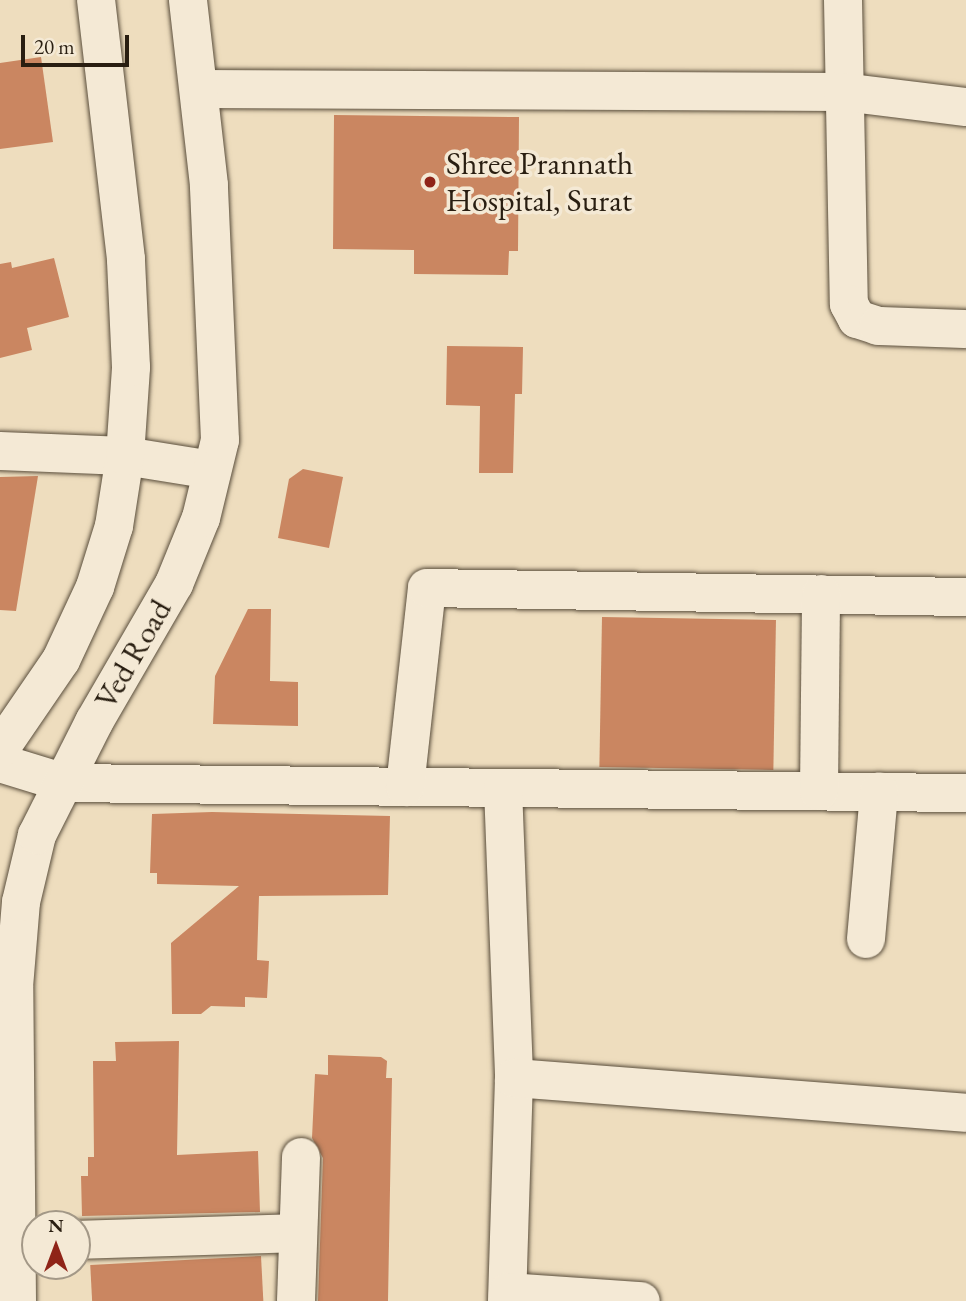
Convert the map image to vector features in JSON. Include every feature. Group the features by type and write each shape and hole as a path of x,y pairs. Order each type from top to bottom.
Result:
{"street":[{"name":"Ved Road","path":"0,749 61,660 95,587 114,526 125,456 131,366 126,259 96,0"},
{"name":"Ved Road","path":"24,1210 14,987 21,902 37,835 94,722 174,584 201,518 220,440 220,360 200,89 188,0"},
{"path":"843,0 849,304 857,319 878,326 966,329"},
{"path":"200,89 843,92 966,107"},
{"path":"0,452 125,456 212,470"},
{"path":"405,787 427,588 966,597"},
{"path":"819,791 821,594"},
{"path":"0,764 65,783 966,793"},
{"path":"503,788 514,1078 507,1297 641,1301"},
{"path":"866,939 879,792"},
{"path":"514,1078 966,1113"},
{"path":"296,1301 301,1157"},
{"path":"91,1240 298,1233"},
{"name":"Ved Road","path":"17,1301 21,1275"}],"building":[{"path":"41,57 53,142 0,149 0,63"},
{"path":"334,115 519,117 518,251 509,251 508,275 414,274 414,250 333,249"},
{"path":"54,258 69,317 27,328 32,350 0,358 0,264 11,262 12,268"},
{"path":"447,346 523,347 522,394 515,394 513,473 479,473 480,406 446,405"},
{"path":"303,469 343,477 329,548 278,538 289,479"},
{"path":"38,476 16,611 0,610 0,477"},
{"path":"248,609 271,609 270,681 298,682 298,726 213,724 215,676"},
{"path":"602,617 776,620 773,770 599,767"},
{"path":"212,812 390,816 388,895 259,896 257,960 269,961 267,998 245,997 245,1007 211,1006 201,1014 172,1014 171,943 239,886 157,884 157,873 150,873 152,814"},
{"path":"179,1041 177,1155 258,1151 260,1212 91,1216 91,1210 82,1210 81,1176 88,1176 88,1157 94,1157 93,1061 116,1061 115,1042"},
{"path":"328,1055 381,1057 387,1061 386,1078 392,1078 388,1301 318,1301 323,1158 312,1138 315,1074 328,1075"},
{"path":"261,1256 263,1301 92,1301 91,1265"}],"place":[{"name":"Shree Prannath Hospital, Surat","path":"430,182"}]}
